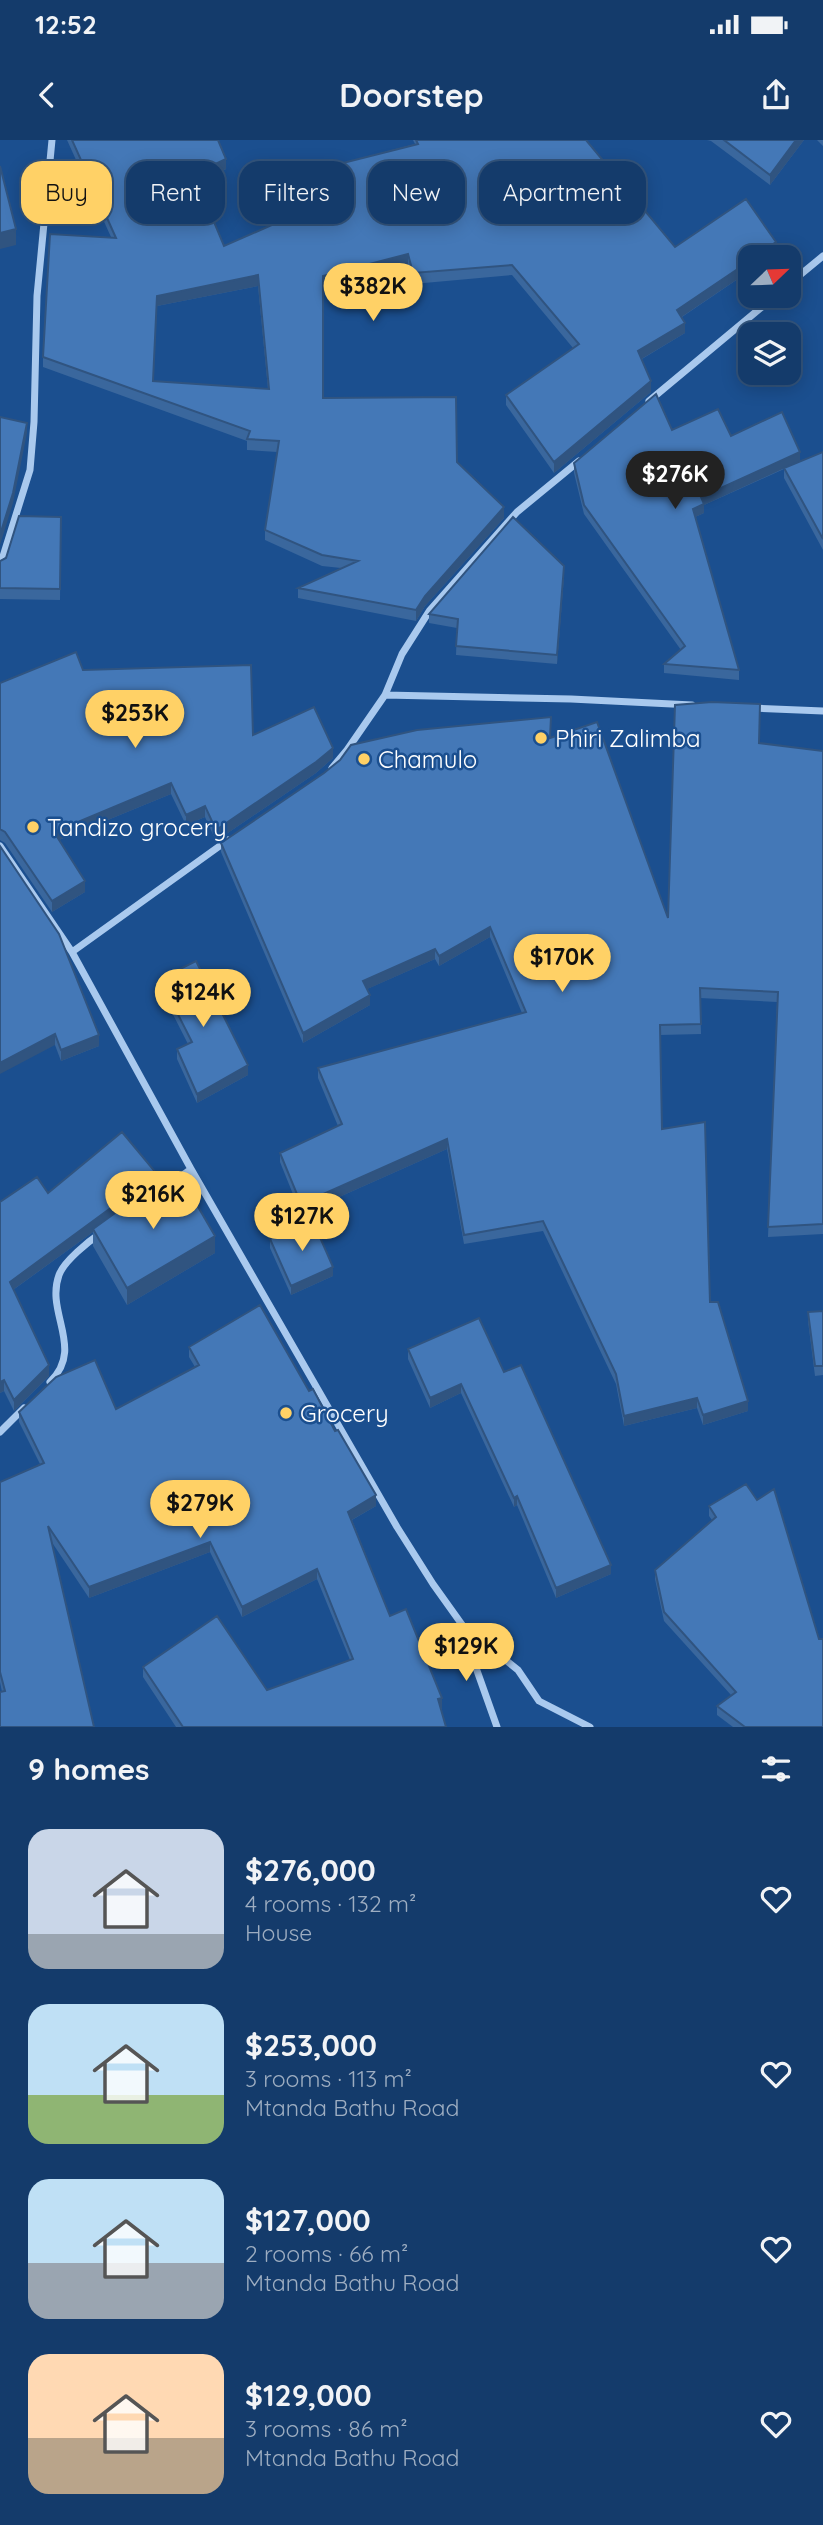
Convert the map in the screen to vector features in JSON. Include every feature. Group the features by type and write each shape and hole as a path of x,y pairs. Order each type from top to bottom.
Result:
{"street":[{"path":"0,566 30,470 37,296 52,140"},
{"path":"802,273 823,256"},
{"path":"640,409 761,308"},
{"path":"328,771 347,750 385,695 402,654 430,610 517,512 589,452"},
{"path":"385,695 704,705"},
{"path":"743,707 823,711"},
{"path":"72,952 232,837"},
{"path":"0,846 72,952 191,1170 390,1515 433,1584 463,1626 518,1670 540,1701 590,1727"},
{"path":"160,1191 191,1170"},
{"path":"40,1393 59,1373 64,1358 65,1338 54,1298 60,1272 88,1242 109,1227"},
{"path":"0,1432 30,1403"},
{"path":"490,1646 475,1665 497,1727"}],"building":[{"path":"72,140 218,140 226,159 222,161 126,161 126,224 215,224 224,246 274,224 354,224 354,161 351,161 418,144 416,140 586,140 603,161 479,161 479,224 646,224 646,212 675,247 746,199 776,242 772,245 738,245 738,269 677,310 685,323 638,351 651,381 554,462 506,395 579,344 512,265 413,273 408,254 323,276 323,398 456,397 457,462 504,507 425,596 416,610 298,588 358,561 322,555 265,530 279,441 247,439 250,431 43,357 50,234 116,238 110,224 112,224 112,161 81,161","holes":["258,275 269,389 153,381 157,296"]},
{"path":"724,140 796,140 770,175"},
{"path":"0,166 16,229 0,233"},
{"path":"656,394 672,430 718,409 731,436 782,412 800,452 701,497 704,504 693,509 739,670 664,664 685,646 584,505 574,463"},
{"path":"0,417 27,423 13,493 0,535"},
{"path":"823,452 823,539 784,468"},
{"path":"19,516 61,517 60,589 0,588 0,561 6,558"},
{"path":"513,517 564,566 557,655 456,646 458,619 429,614"},
{"path":"76,652 83,670 251,665 253,735 314,707 333,748 216,830 205,806 186,815 171,783 54,832 85,881 52,901 5,832 0,829 0,683"},
{"path":"712,702 760,704 759,743 823,751 823,1224 768,1227 778,992 700,988 701,1024 660,1025 662,1129 705,1122 710,1302 718,1302 748,1401 703,1415 697,1398 624,1416 616,1374 543,1221 464,1235 447,1139 301,1204 280,1153 342,1124 318,1068 526,1012 490,927 439,956 435,949 363,981 370,995 303,1033 221,843 324,773 340,760 351,745 417,730 551,717 550,738 597,722 668,918 675,705"},
{"path":"0,846 59,934 99,1035 61,1050 55,1034 0,1063"},
{"path":"196,961 248,1065 197,1094 177,1049 192,1042 160,979"},
{"path":"122,1132 157,1174 10,1282 49,1365 14,1400 4,1380 0,1382 0,1202 37,1177 48,1193"},
{"path":"165,1177 174,1187 183,1181 215,1236 127,1288 93,1229"},
{"path":"312,1219 333,1267 291,1286 270,1239"},
{"path":"260,1305 309,1391 313,1389 335,1431 338,1430 376,1495 348,1512 390,1616 406,1609 442,1698 438,1699 446,1727 183,1727 143,1667 217,1616 267,1690 353,1659 317,1569 242,1607 210,1542 89,1587 48,1526 94,1727 0,1727 0,1692 5,1691 0,1672 0,1482 44,1463 19,1412 56,1377 95,1360 116,1409 199,1365 189,1347"},
{"path":"823,1311 823,1366 815,1366 808,1312"},
{"path":"479,1318 504,1372 521,1365 611,1565 556,1588 517,1496 514,1498 461,1384 430,1398 408,1349"},
{"path":"746,1484 757,1500 774,1489 819,1639 823,1639 823,1727 745,1727 717,1706 736,1692 664,1612 655,1570 716,1517 709,1506"}],"place":[{"name":"Phiri Zalimba","path":"541,738"},
{"name":"Chamulo","path":"364,759"},
{"name":"Tandizo grocery","path":"33,827"},
{"name":"Grocery","path":"286,1413"}]}
